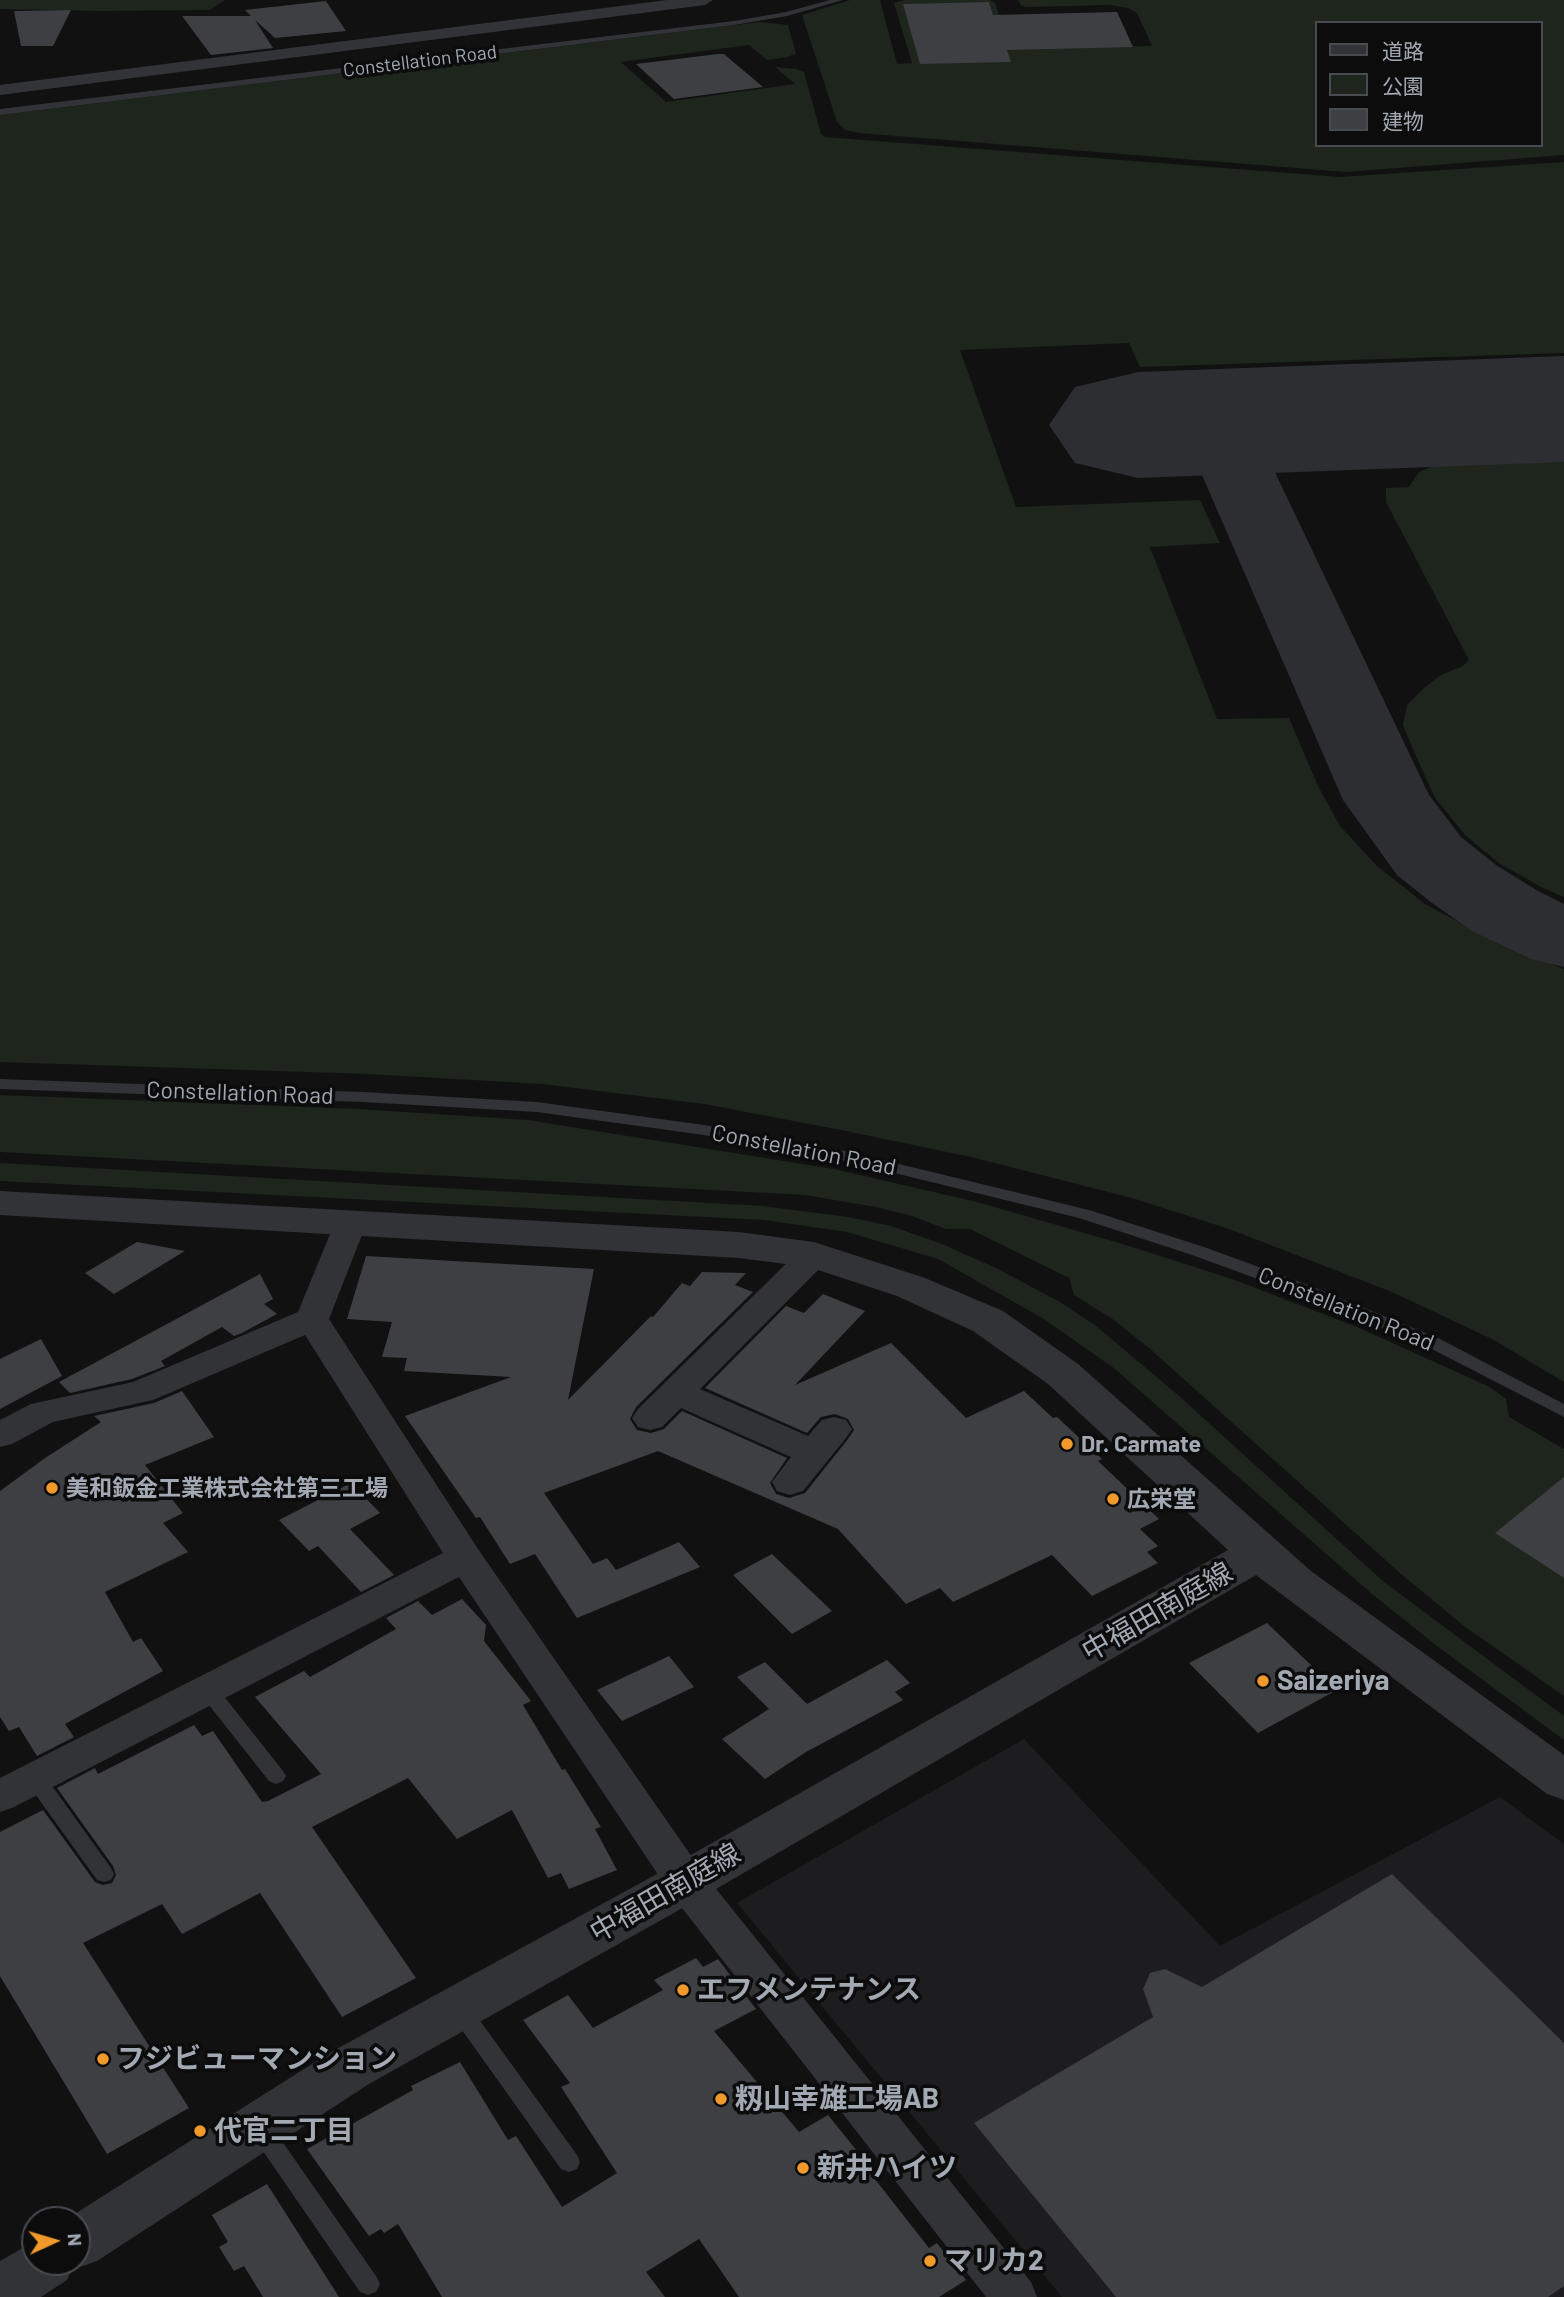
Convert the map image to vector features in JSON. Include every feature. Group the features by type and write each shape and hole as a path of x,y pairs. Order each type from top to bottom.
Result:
{"street":[{"path":"0,90 705,0"},
{"path":"0,1203 739,1245 814,1255 911,1287 988,1321 1063,1374 1259,1553 1343,1620 1564,1781"},
{"path":"0,1435 43,1412 141,1392 312,1319 351,1222"},
{"path":"650,1418 814,1255"},
{"path":"312,1319 465,1558 686,1882 1014,2297"},
{"path":"676,1392 824,1441 790,1482"},
{"name":"中福田南庭線","path":"91,2234 350,2068 686,1882 1259,1553"},
{"path":"12,1783 208,1689 465,1558"},
{"path":"0,2292 25,2276"}],"lane":[{"name":"Constellation Road","path":"0,112 734,23 788,14 839,0"},
{"name":"Constellation Road","path":"0,1084 363,1097 537,1107 704,1130 845,1156 1083,1214 1198,1251 1305,1290 1434,1343 1564,1411"},
{"path":"208,1689 276,1776"},
{"path":"12,1783 104,1874"},
{"path":"459,2009 569,2162"},
{"path":"259,2128 368,2284"}],"shaded area":[{"path":"1024,1739 1220,1946 1500,1797 1564,1844 1564,2297 1062,2297 737,1903"}],"green space":[{"path":"0,0 225,0 210,10 100,11 0,9"},
{"path":"850,0 880,0 897,64 912,63 894,3 904,0 990,0 995,3 1008,41 1039,48 1152,46 1137,13 1128,8 1110,5 1026,7 1018,0 1564,0 1564,155 1346,172 859,133 845,130 837,122 802,15"},
{"path":"760,22 788,25 796,53 767,60 749,45 621,62 666,102 795,84 775,67 796,69 804,72 821,134 825,137 1340,177 1564,162 1564,353 1140,367 1129,343 960,350 1016,507 1200,500 1220,543 1150,547 1217,719 1289,718 1318,786 1340,826 1377,866 1425,904 1490,939 1564,969 1564,1382 1494,1340 1392,1292 1229,1229 1132,1198 971,1157 841,1130 704,1104 542,1084 368,1074 0,1062 0,115"},
{"path":"1564,458 1564,897 1500,864 1466,836 1435,798 1415,754 1403,725 1407,705 1441,675 1463,666 1469,660 1386,502 1386,488 1409,487 1419,472 1457,462"},
{"path":"0,1095 358,1109 528,1120 834,1169 977,1202 1126,1245 1232,1279 1357,1327 1490,1387 1506,1399 1509,1417 1564,1449 1564,1696 1464,1626 1401,1574 1149,1348 1114,1320 1074,1295 1069,1278 970,1229 946,1229 912,1216 876,1207 805,1195 0,1152"},
{"path":"0,1163 763,1206 848,1217 891,1226 942,1244 998,1269 1060,1302 1096,1326 1178,1395 1384,1582 1564,1716 1564,1740 1372,1594 1115,1369 1044,1319 938,1259 847,1232 764,1220 0,1181"}],"building":[{"path":"326,1 346,31 275,38 255,20 273,48 211,55 182,16 251,16 245,10"},
{"path":"989,2 993,15 1117,12 1133,47 1007,50 1011,62 920,64 903,4"},
{"path":"71,10 53,46 21,46 14,11"},
{"path":"724,54 763,87 674,99 636,64"},
{"path":"137,1242 185,1251 114,1294 85,1273"},
{"path":"366,1256 594,1269 568,1400 651,1316 653,1317 682,1283 690,1286 702,1272 746,1273 735,1285 753,1292 636,1407 630,1419 637,1430 651,1433 664,1429 682,1411 787,1458 770,1483 776,1494 789,1498 805,1493 848,1439 854,1430 848,1419 835,1414 821,1417 807,1433 705,1388 786,1306 804,1313 823,1294 865,1311 795,1385 891,1343 966,1418 1024,1391 1102,1459 1098,1461 1159,1519 1140,1529 1158,1546 1147,1552 1158,1563 1092,1596 1052,1555 953,1602 940,1588 906,1604 838,1529 658,1451 544,1493 593,1564 607,1558 616,1570 679,1542 700,1567 577,1618 535,1554 510,1564 480,1517 476,1518 405,1416 511,1377 404,1371 407,1358 382,1357 392,1322 347,1319"},
{"path":"260,1274 273,1299 264,1304 277,1314 242,1333 234,1336 222,1327 161,1361 165,1366 132,1379 70,1393 59,1382"},
{"path":"41,1339 62,1376 0,1409 0,1359"},
{"path":"182,1391 214,1437 145,1465 183,1513 163,1523 188,1552 105,1592 133,1642 141,1638 163,1671 65,1724 74,1737 37,1756 19,1727 9,1731 0,1717 0,1491 101,1422 94,1416 154,1403"},
{"path":"1564,1477 1564,1578 1495,1533"},
{"path":"351,1483 380,1513 350,1529 394,1575 361,1592 318,1546 309,1551 279,1520"},
{"path":"772,1554 832,1611 792,1634 733,1575"},
{"path":"462,1599 486,1625 484,1641 531,1701 523,1705 562,1770 565,1769 601,1827 595,1829 617,1870 569,1889 561,1873 548,1878 512,1810 457,1839 408,1778 312,1827 416,1978 342,2017 260,1893 182,1934 162,1904 83,1943 189,2108 107,2154 0,1976 0,1832 43,1810 95,1882 103,1885 112,1883 116,1875 113,1866 57,1788 95,1768 98,1774 194,1725 202,1736 213,1731 262,1802 268,1801 321,1774 255,1697 304,1671 310,1677 396,1629 386,1618 418,1601 432,1615"},
{"path":"1267,1623 1337,1690 1258,1733 1189,1663"},
{"path":"669,1656 694,1687 622,1721 597,1690"},
{"path":"887,1660 910,1683 895,1692 903,1700 806,1752 765,1779 722,1739 769,1709 737,1677 765,1662 807,1704"},
{"path":"1392,1874 1564,2043 1564,2286 1548,2297 1116,2297 974,2123 1153,2017 1143,1989 1150,1973 1165,1969 1202,1987"},
{"path":"696,1958 703,1967 718,1959 756,2009 714,2031 799,2132 828,2115 929,2248 937,2243 966,2280 939,2297 739,2297 699,2239 646,2272 665,2297 442,2297 398,2224 384,2233 381,2229 369,2236 307,2149 413,2090 411,2086 460,2062 508,2140 516,2136 562,2207 617,2173 561,2087 570,2083 523,2020 568,1995 593,2028 663,1990 654,1980"},
{"path":"267,2184 339,2297 263,2297 244,2266 234,2271 219,2247 228,2242 212,2215"}],"taxiway":[{"path":"1215,422 1387,800 1429,856 1464,884 1505,911 1564,939"}],"runway":[{"path":"1138,425 1564,409"}],"place":[{"name":"Dr. Carmate","path":"1067,1444"},
{"name":"美和鈑金工業株式会社第三工場","path":"52,1488"},
{"name":"広栄堂","path":"1113,1499"},
{"name":"Saizeriya","path":"1263,1681"},
{"name":"エフメンテナンス","path":"683,1990"},
{"name":"フジビューマンション","path":"103,2059"},
{"name":"籾山幸雄工場AB","path":"721,2099"},
{"name":"代官二丁目","path":"200,2131"},
{"name":"新井ハイツ","path":"803,2168"},
{"name":"マリカ2","path":"930,2261"}]}
